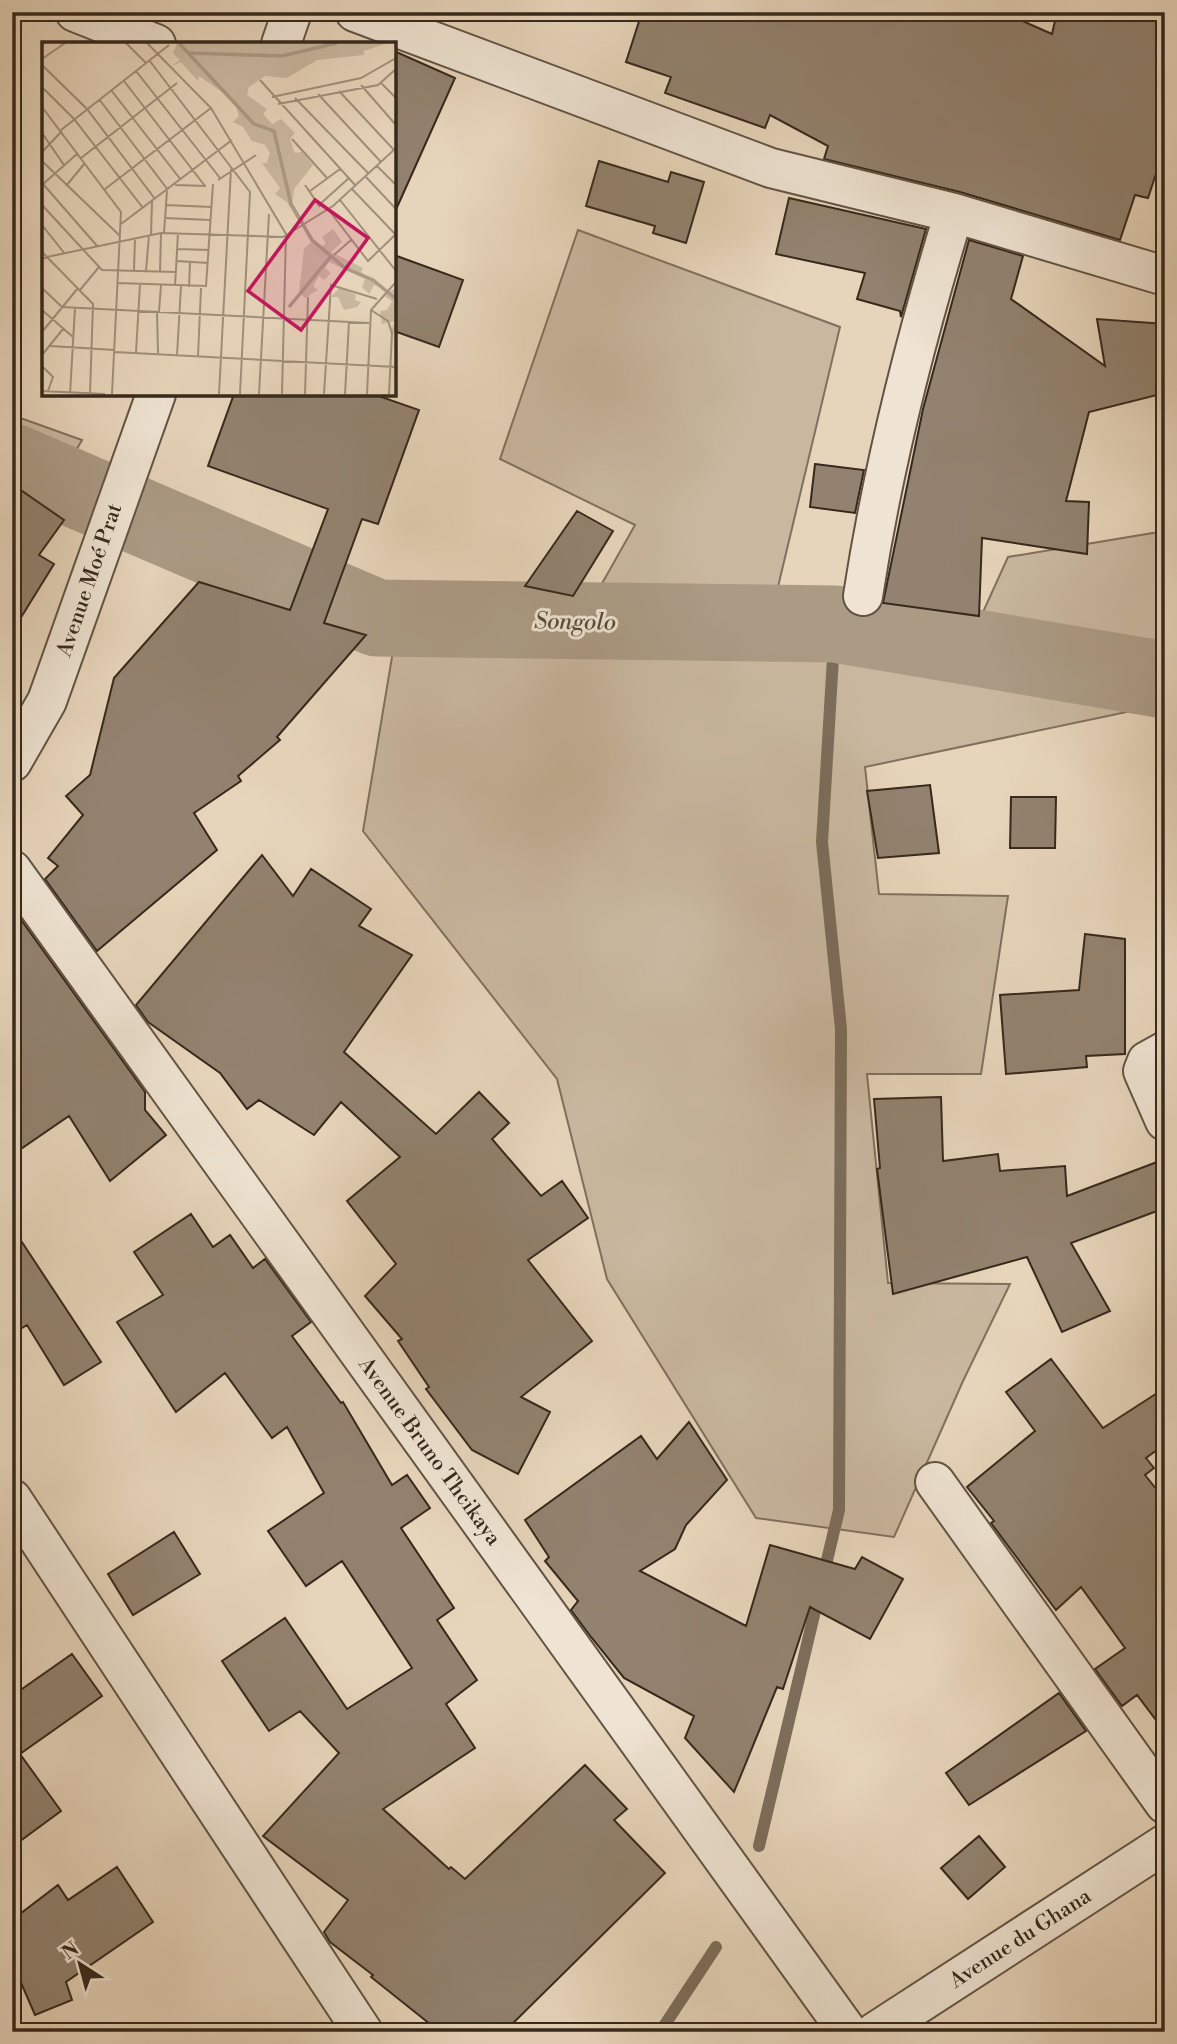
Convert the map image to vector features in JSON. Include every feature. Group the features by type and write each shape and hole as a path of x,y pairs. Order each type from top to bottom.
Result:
{"street":[{"path":"75,12 119,21 153,42"},
{"path":"282,42 292,12"},
{"path":"355,12 771,167 954,213 1165,276"},
{"path":"863,596 887,459 919,326 954,213"},
{"name":"Avenue Moé Prat","path":"12,762 47,701 87,582 155,396"},
{"name":"Avenue Bruno Thcikaya","path":"12,870 848,2032"},
{"path":"1156,1056 1143,1071 1165,1121"},
{"path":"935,1482 1165,1804"},
{"path":"12,1499 363,2032"},
{"name":"Avenue du Ghana","path":"875,2032 1165,1844"}],"shaded area":[{"path":"578,230 840,327 777,591 979,621 1008,557 1165,531 1165,704 865,767 879,894 1008,896 981,1074 867,1074 888,1283 1010,1284 963,1381 894,1537 756,1518 607,1279 557,1079 363,831 393,651 565,649 635,525 500,459"},
{"path":"12,415 82,440 45,504 12,491"}],"building":[{"path":"642,12 1002,12 1052,34 1057,12 1141,12 1140,18 1165,22 1165,146 1148,198 1135,195 1120,240 960,192 824,159 828,146 770,115 765,128 665,93 671,77 626,62"},
{"path":"396,52 455,78 396,210"},
{"path":"599,161 668,182 671,172 704,182 686,243 653,233 655,226 586,206"},
{"path":"789,198 926,229 901,317 900,311 857,299 865,273 776,254"},
{"path":"969,240 1023,256 1011,299 1105,366 1097,319 1165,324 1165,393 1089,412 1066,501 1089,502 1087,554 982,538 979,616 883,603 923,409"},
{"path":"396,256 463,280 439,347 396,332"},
{"path":"233,396 379,396 419,410 378,524 362,519 324,623 366,635 277,737 280,740 238,776 241,781 194,813 217,850 97,951 45,879 58,866 48,858 83,815 66,796 90,775 114,678 199,582 290,610 328,509 208,466"},
{"path":"815,464 864,470 855,513 810,507"},
{"path":"12,484 64,520 39,555 54,564 12,632"},
{"path":"577,511 613,531 573,596 525,586"},
{"path":"930,785 939,853 878,858 867,791"},
{"path":"1011,797 1056,797 1055,848 1010,848"},
{"path":"262,855 293,896 311,869 371,909 359,926 412,955 344,1052 436,1134 479,1092 509,1123 492,1139 541,1196 562,1181 588,1218 528,1260 592,1341 521,1397 550,1412 518,1474 472,1450 426,1389 429,1387 398,1341 402,1339 365,1296 396,1264 347,1201 400,1157 341,1102 314,1135 259,1100 247,1109 220,1073 148,1022 136,1005"},
{"path":"14,910 145,1092 145,1110 166,1135 110,1181 69,1116 12,1155"},
{"path":"1085,934 1125,939 1125,1054 1086,1056 1087,1067 1006,1074 1000,995 1079,990"},
{"path":"941,1097 943,1161 998,1154 1000,1171 1065,1166 1067,1196 1165,1159 1165,1208 1071,1243 1110,1311 1062,1332 1027,1257 893,1294 877,1169 880,1168 874,1099"},
{"path":"191,1214 213,1247 230,1235 253,1268 265,1259 311,1322 292,1336 341,1403 343,1402 392,1485 407,1475 430,1508 401,1528 454,1608 437,1620 477,1680 446,1704 475,1748 383,1809 449,1869 451,1867 465,1879 585,1765 627,1809 614,1820 665,1873 504,2032 440,2032 371,1977 373,1975 330,1942 324,1932 348,1900 263,1836 339,1753 300,1711 269,1731 222,1661 285,1618 347,1709 412,1668 342,1561 306,1586 268,1531 324,1493 287,1427 272,1438 225,1373 176,1412 117,1322 163,1295 134,1252"},
{"path":"12,1227 101,1362 64,1385 27,1325 12,1334"},
{"path":"1051,1359 1103,1428 1165,1388 1165,1444 1146,1458 1154,1468 1145,1475 1165,1500 1165,1732 1137,1695 1122,1706 1095,1669 1125,1648 1081,1587 1056,1610 967,1487 1035,1431 1006,1392"},
{"path":"689,1422 727,1480 686,1525 675,1549 640,1571 746,1626 770,1545 855,1569 862,1557 903,1579 870,1639 810,1607 783,1689 777,1687 734,1792 685,1738 694,1716 624,1678 591,1637 571,1610 578,1601 545,1561 549,1557 525,1520 641,1436 657,1459"},
{"path":"174,1532 200,1574 133,1615 108,1574"},
{"path":"72,1654 102,1696 20,1754 61,1811 12,1847 12,1696"},
{"path":"1059,1693 1086,1731 969,1805 946,1773"},
{"path":"979,1836 1005,1867 968,1899 941,1868"},
{"path":"117,1867 153,1922 66,1982 72,2000 35,2015 12,1962 12,1920 58,1885 68,1900"}],"waterway":[{"name":"Songolo","path":"12,462 377,618 835,624 1165,680"},
{"path":"823,1577 839,1510 841,1029 822,842 835,624"},
{"path":"759,1846 819,1594"},
{"path":"660,2032 716,1947"}]}
